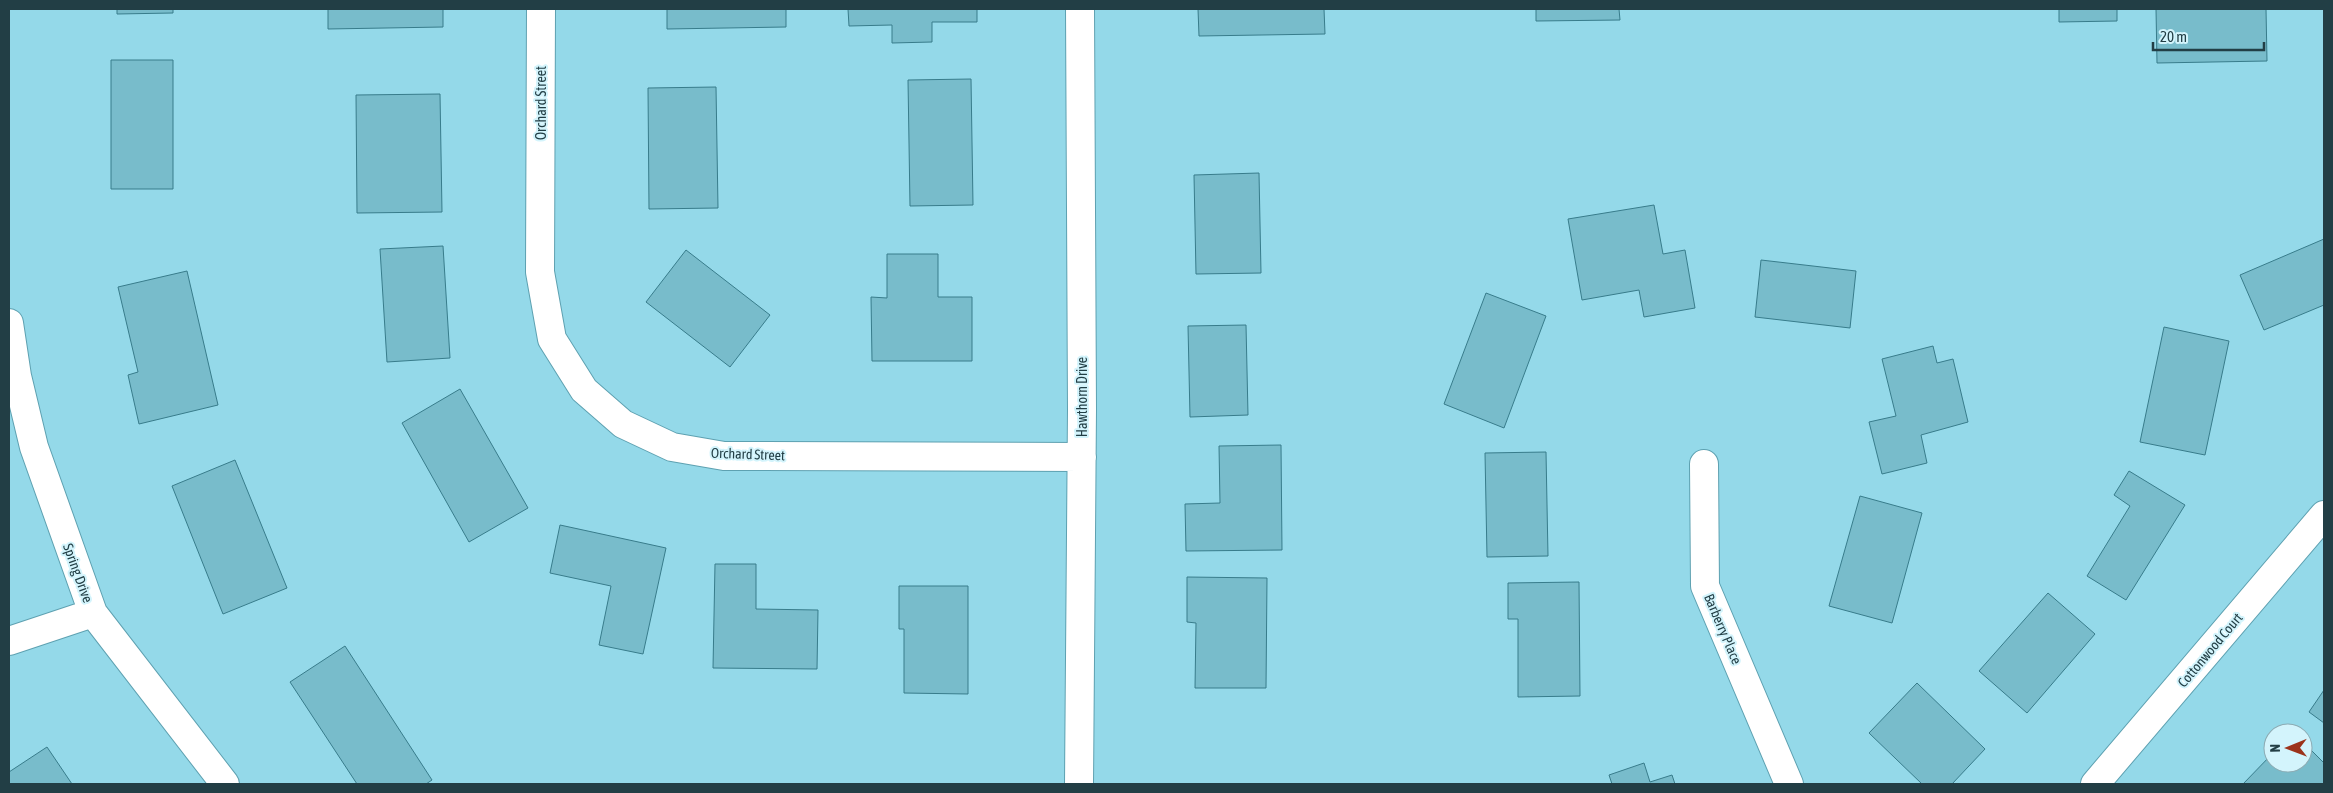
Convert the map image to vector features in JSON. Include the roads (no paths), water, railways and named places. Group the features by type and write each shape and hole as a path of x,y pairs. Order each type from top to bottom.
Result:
{"street":[{"name":"Orchard Street","path":"541,9 540,272 552,339 584,390 623,424 672,447 724,456 1082,457"},
{"name":"Hawthorn Drive","path":"1079,784 1082,457 1080,9"},
{"name":"Spring Drive","path":"9,323 16,376 34,447 93,613 225,784"},
{"name":"Barberry Place","path":"1704,464 1705,586 1789,784"},
{"name":"Cottonwood Court","path":"2095,784 2324,515"},
{"path":"9,640 93,613"}]}
